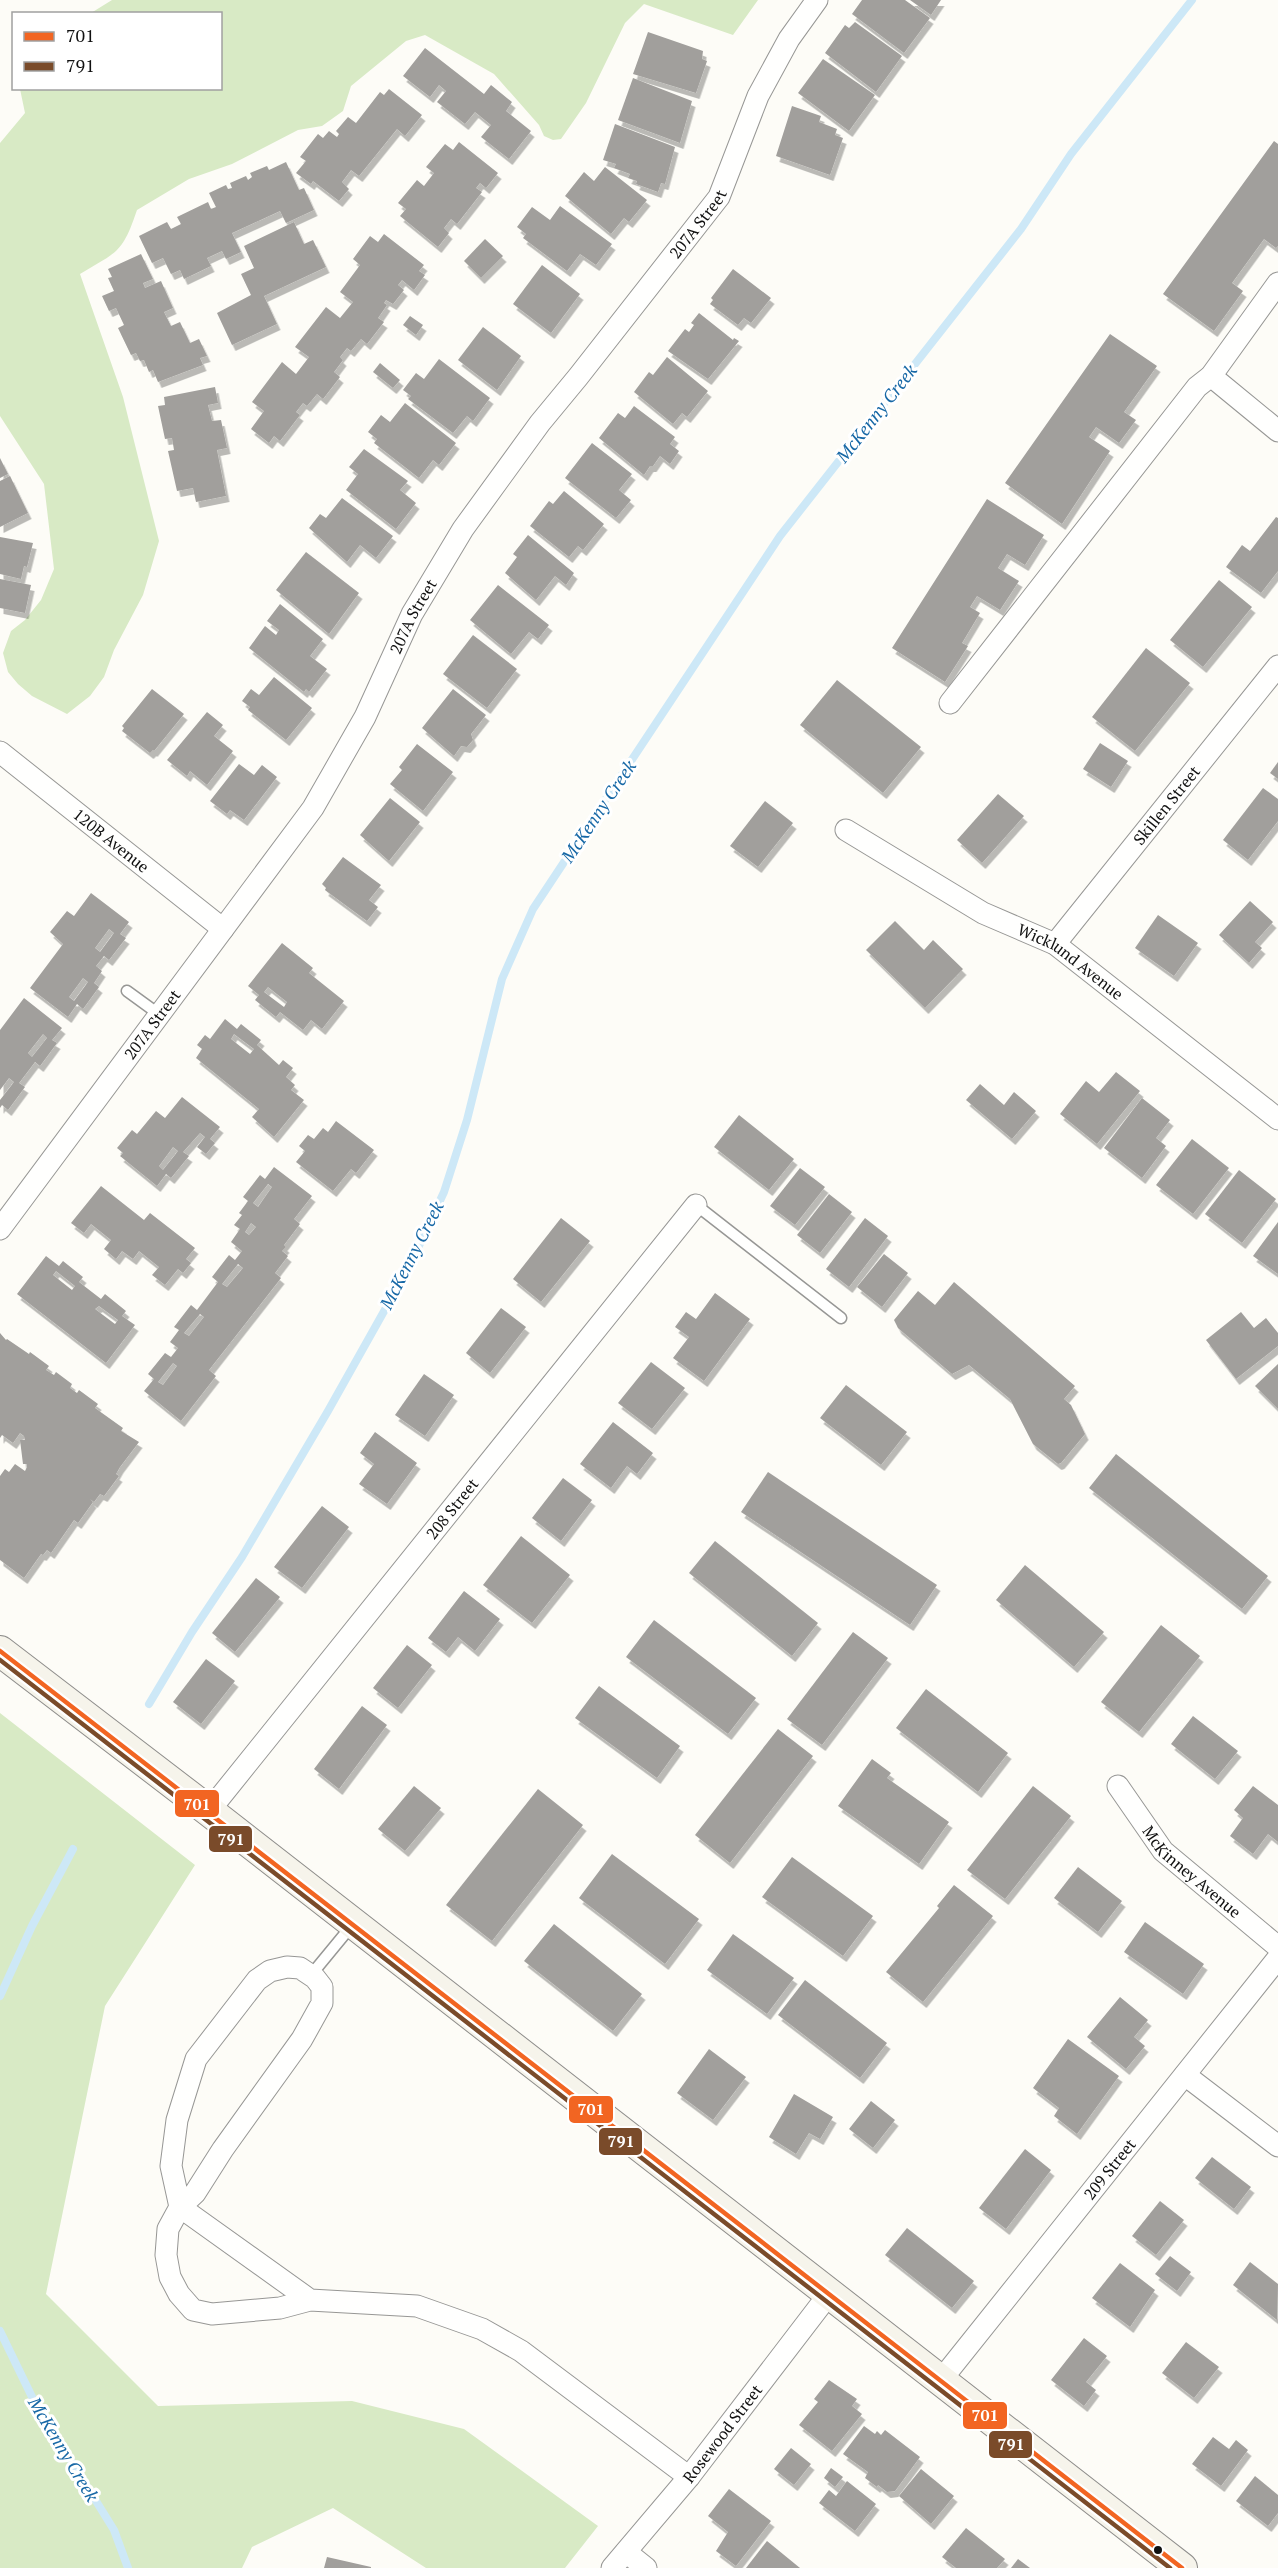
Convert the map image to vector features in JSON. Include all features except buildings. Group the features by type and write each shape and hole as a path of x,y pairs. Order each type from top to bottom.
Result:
{"main road":[{"path":"0,1651 1182,2568"}],"street":[{"name":"207A Street","path":"0,1228 313,808 365,717 412,614 489,491 719,197 758,96 789,39 817,0"},
{"path":"950,702 1197,387 1211,376 1278,283"},
{"path":"1211,376 1278,431"},
{"name":"Skillen Street","path":"1055,944 1278,666"},
{"name":"120B Avenue","path":"0,752 223,929"},
{"name":"Wicklund Avenue","path":"846,830 983,913 1055,944 1278,1119"},
{"name":"208 Street","path":"209,1811 696,1205"},
{"name":"McKinney Avenue","path":"1118,1786 1162,1851 1278,1947"},
{"name":"209 Street","path":"941,2380 1278,1959"},
{"path":"310,2300 180,2208 171,2166 177,2120 196,2059 257,1980 270,1971 287,1967 300,1968 322,1987 324,1993 322,2003 302,2039 223,2149 195,2193 180,2208 168,2229 166,2255 170,2277 179,2294 193,2310 212,2314 280,2308 310,2300 417,2306 482,2329 521,2351 689,2477"},
{"path":"1185,2075 1278,2146"},
{"name":"Rosewood Street","path":"619,2560 689,2477 829,2294"},
{"path":"619,2560 646,2568"}],"lane":[{"path":"127,991 159,1015"},
{"path":"696,1205 841,1318"},
{"path":"311,1976 353,1924"}],"green space":[{"path":"112,0 758,0 733,35 644,4 625,23 586,103 561,139 553,140 544,136 539,125 494,74 425,35 406,41 351,86 343,111 322,126 298,130 232,164 189,179 137,210 127,235 117,250 80,274 123,397 159,541 143,595 114,650 104,677 90,696 67,714 32,696 18,684 8,672 3,653 11,631 25,620 41,600 54,569 44,484 0,416 0,143 25,113 20,90 222,90 222,12 93,12"},
{"path":"0,1713 195,1865 105,2006 46,2294 158,2406 352,2401 464,2429 598,2526 565,2568 426,2568 333,2508 252,2547 242,2568 0,2568"}],"waterway":[{"name":"McKenny Creek","path":"149,1704 192,1632 242,1557 410,1265 444,1192 467,1120 502,979 533,909 780,536 1021,229 1071,154 1192,0"},
{"name":"McKenny Creek","path":"0,1996 32,1926 73,1849"},
{"name":"McKenny Creek","path":"0,2331 34,2401 114,2530 128,2568"}],"transit line":[{"name":"701","path":"0,1651 1182,2568"},
{"name":"791","path":"0,1660 1170,2568"}]}
